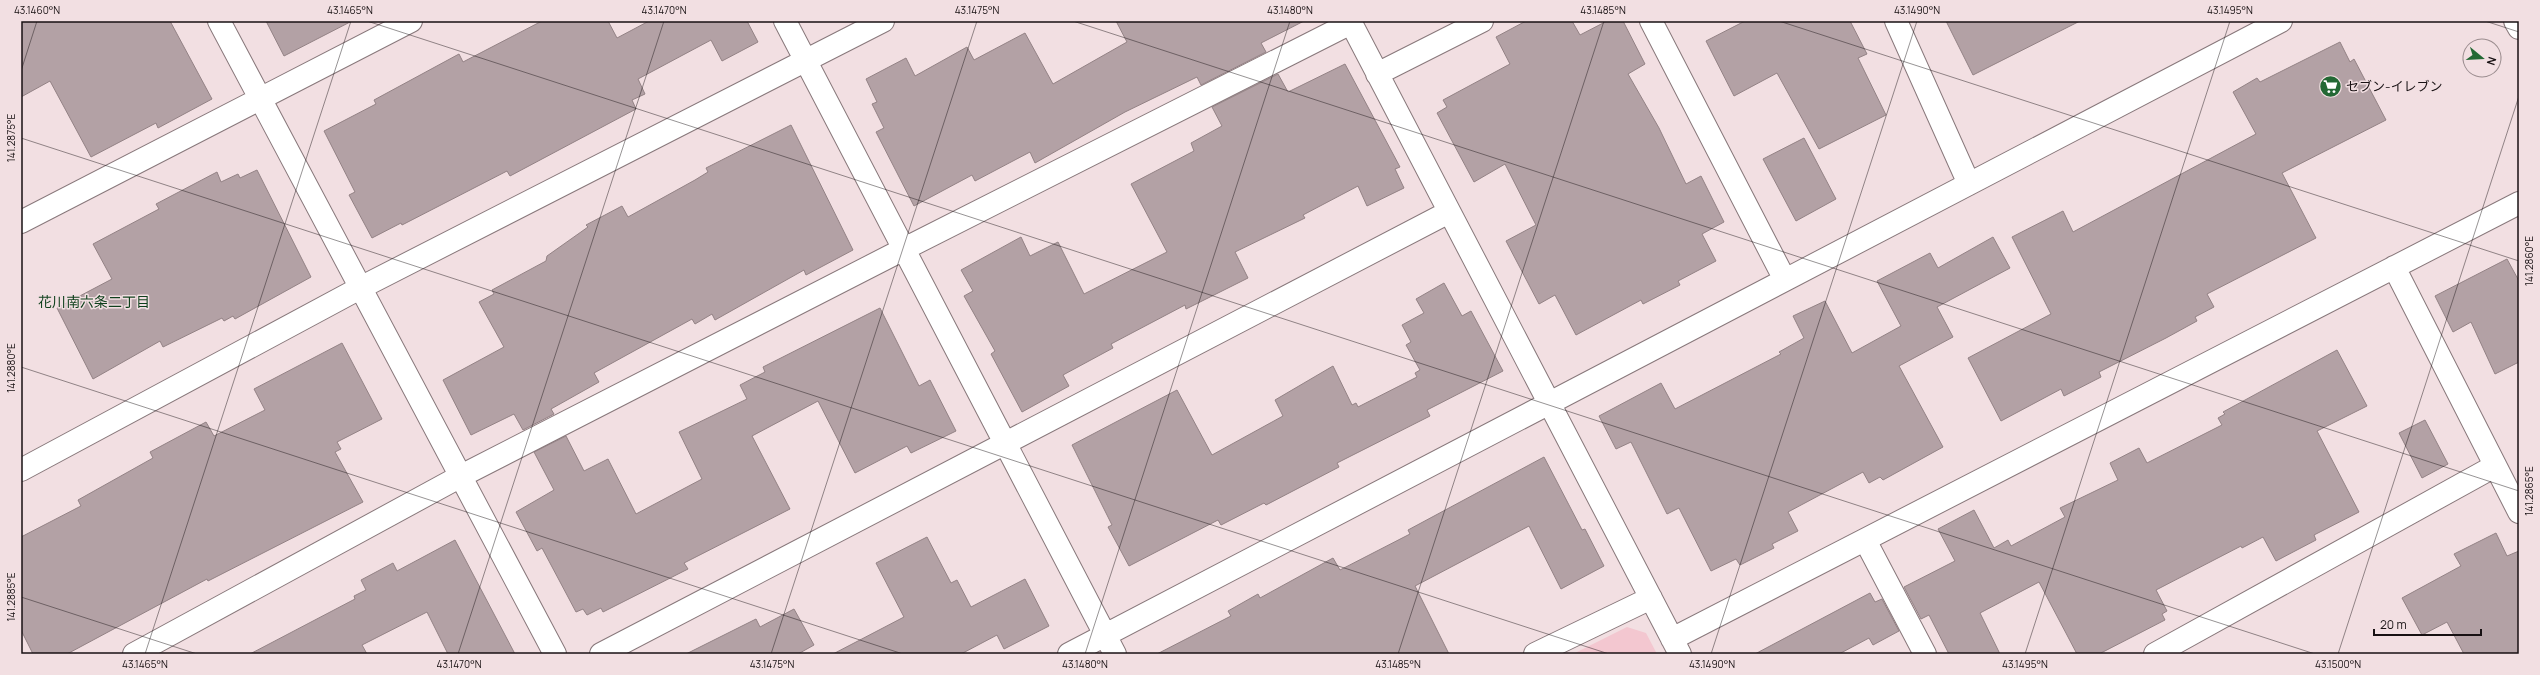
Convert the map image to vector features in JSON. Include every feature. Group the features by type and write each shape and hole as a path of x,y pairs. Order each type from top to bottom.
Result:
{"street":[{"path":"219,21 555,654"},
{"path":"21,222 411,21"},
{"path":"785,21 1115,654"},
{"path":"21,470 360,288 883,21"},
{"path":"1377,74 1482,21"},
{"path":"1651,21 1785,280"},
{"path":"1896,21 1969,184"},
{"path":"1069,654 2281,21"},
{"path":"2515,21 2519,28"},
{"path":"134,654 461,476 1350,22 1676,647 1865,540 2519,203"},
{"path":"601,654 1449,212"},
{"path":"2394,267 2519,512"},
{"path":"2155,654 2496,466"},
{"path":"1865,540 1925,654"},
{"path":"1535,654 1651,598"}],"shaded area":[{"path":"1627,627 1646,633 1657,654 1573,654"}],"building":[{"path":"21,21 170,21 212,99 158,128 156,123 91,157 50,81 21,97"},
{"path":"266,21 352,21 284,56"},
{"path":"542,21 608,21 617,38 649,21 747,21 758,42 722,61 711,40 638,79 645,94 632,100 636,109 510,176 507,171 402,225 401,223 372,238 349,195 355,192 324,131 376,104 374,100 459,54 463,62"},
{"path":"1116,21 1304,21 1261,43 1266,52 1201,85 1197,77 1125,112 1035,163 1030,152 975,181 972,175 914,206 876,132 884,128 872,104 877,102 866,79 906,58 915,76 967,47 974,60 1025,33 1053,84 1127,42"},
{"path":"1526,21 1572,21 1580,35 1607,21 1623,21 1645,64 1628,74 1659,128 1686,184 1701,176 1724,222 1702,234 1716,261 1678,281 1680,285 1643,304 1641,300 1576,335 1555,295 1539,304 1506,241 1536,225 1505,164 1474,182 1437,113 1447,107 1443,100 1510,64 1496,37"},
{"path":"1745,21 1850,21 1867,54 1858,58 1886,115 1819,149 1777,73 1734,96 1706,41"},
{"path":"1946,21 2080,21 1973,75"},
{"path":"2340,42 2350,62 2354,59 2386,120 2282,173 2316,238 2207,294 2214,307 2195,317 2197,321 2099,372 2101,377 2064,396 2061,389 2001,421 1968,358 2051,314 2012,237 2063,211 2073,232 2256,134 2233,92 2257,78 2260,82"},
{"path":"1345,64 1400,167 1395,169 1404,188 1367,206 1358,186 1303,215 1305,218 1235,252 1248,278 1186,309 1185,305 1111,344 1113,348 1063,375 1069,386 1022,412 991,354 995,351 964,296 973,291 961,270 1021,237 1030,256 1058,242 1084,294 1167,252 1131,184 1194,151 1191,143 1222,126 1212,107 1278,74 1288,92"},
{"path":"791,125 853,250 806,275 804,270 715,320 712,314 695,324 692,319 594,373 599,382 551,409 554,414 523,430 514,414 471,435 443,380 504,347 479,302 494,294 492,290 546,261 547,256 588,227 586,225 622,206 628,217 708,172 706,168"},
{"path":"1804,138 1836,199 1796,221 1763,159"},
{"path":"257,170 311,277 235,319 233,316 224,321 222,318 163,347 160,341 93,379 57,308 112,279 93,244 159,209 156,204 217,172 221,182 238,174 240,178"},
{"path":"1993,237 2010,268 1937,307 1953,337 1899,366 1943,447 1883,480 1880,477 1869,483 1863,472 1788,512 1798,531 1772,544 1774,548 1740,565 1736,559 1711,571 1679,508 1667,514 1631,442 1616,449 1599,416 1661,383 1675,409 1781,354 1779,352 1804,338 1793,316 1825,301 1852,353 1901,326 1877,281 1930,253 1938,268"},
{"path":"2507,259 2519,281 2519,362 2495,374 2471,322 2453,332 2435,296"},
{"path":"1444,283 1462,316 1471,311 1503,371 1427,410 1430,416 1337,463 1339,467 1266,505 1264,503 1221,525 1218,520 1129,566 1108,527 1112,525 1072,445 1177,390 1212,455 1283,416 1275,400 1333,366 1352,405 1356,403 1358,407 1417,377 1415,373 1420,370 1406,345 1411,342 1402,325 1424,313 1416,299"},
{"path":"880,308 919,386 930,380 956,431 911,453 907,446 855,473 818,401 752,436 790,509 684,563 688,569 603,612 601,608 587,615 583,609 576,612 542,548 537,551 516,512 554,490 534,452 566,436 584,471 608,459 636,514 702,479 679,432 747,399 740,385 765,372 763,367"},
{"path":"342,343 382,419 337,442 341,449 335,452 363,502 208,581 207,579 67,654 33,654 21,630 21,537 81,506 78,500 153,458 150,452 206,422 214,436 265,410 254,389"},
{"path":"2337,350 2367,406 2317,431 2359,512 2314,535 2316,540 2276,561 2263,537 2242,548 2241,546 2156,590 2167,611 2162,614 2165,620 2099,654 2077,654 2039,582 1980,613 2000,654 1949,654 1929,615 1921,619 1904,587 1955,561 1938,529 1974,510 1994,548 2008,540 2011,546 2065,517 2060,508 2118,480 2110,463 2139,448 2147,463 2222,425 2218,418 2225,414 2223,412"},
{"path":"2425,420 2448,464 2422,478 2399,433"},
{"path":"1544,457 1582,530 1585,529 1604,566 1561,589 1529,526 1415,586 1449,654 1157,654 1231,616 1228,611 1258,594 1260,598 1333,558 1340,570 1410,534 1408,530"},
{"path":"2496,533 2507,556 2519,551 2519,654 2464,654 2447,622 2422,635 2402,598 2461,566 2454,554"},
{"path":"927,537 951,583 957,580 971,607 1025,579 1049,626 1004,649 997,635 961,654 833,654 904,617 876,563"},
{"path":"455,540 515,654 448,654 427,612 362,645 367,654 250,654 355,599 354,596 366,590 361,580 393,563 397,571"},
{"path":"1870,593 1875,602 1882,599 1899,631 1873,645 1869,638 1839,654 1755,654"},
{"path":"794,609 814,645 798,654 686,654 756,619 760,627"}],"place":[{"name":"セブン-イレブン","path":"2331,86"}],"district":[{"name":"花川南六条二丁目","path":"94,301"}]}
